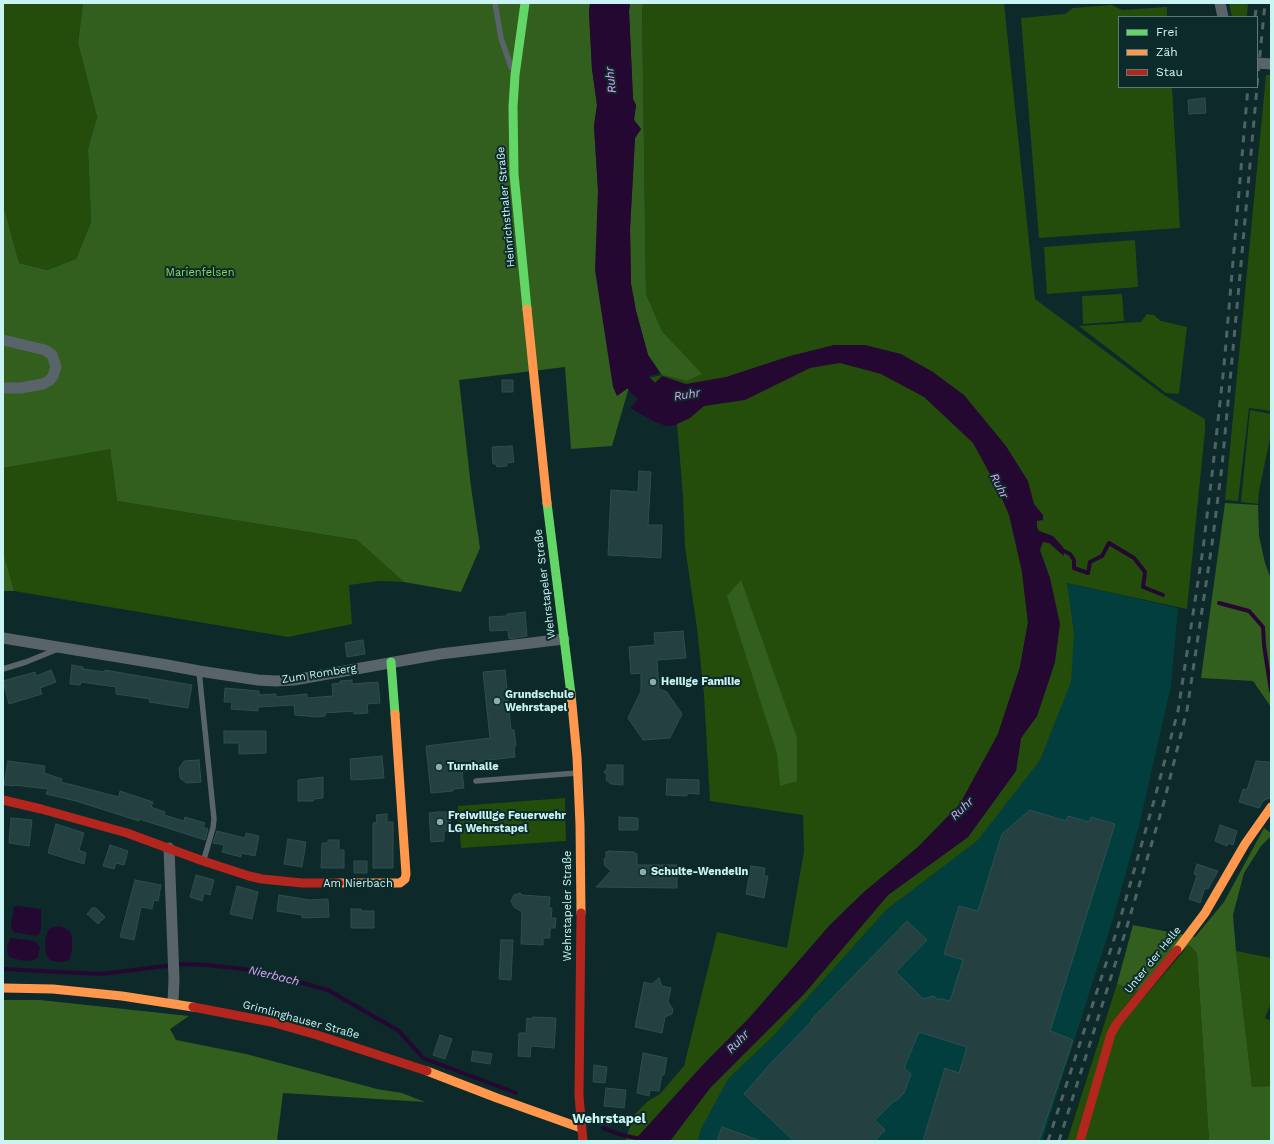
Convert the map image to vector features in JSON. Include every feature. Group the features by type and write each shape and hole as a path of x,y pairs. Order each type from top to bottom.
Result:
{"main road":[{"name":"Heinrichsthaler Straße","path":"525,3 515,75 513,106 514,174 520,248 538,408"},
{"name":"Wehrstapeler Straße","path":"538,408 550,527 572,700 578,773 581,880 578,1096 583,1141"},
{"name":"Am Nierbach","path":"3,800 41,808 127,833 249,876 275,881 302,883 396,884 403,882 406,874 406,866 390,662"},
{"name":"Unter der Helle","path":"1080,1141 1112,1034 1117,1023 1173,956 1205,913 1246,844 1271,807"},
{"name":"Grimlinghauser Straße","path":"3,988 80,991 173,1003 271,1022 420,1068 581,1128"}],"street":[{"path":"1220,3 1223,16"},
{"path":"1258,63 1271,64"},
{"path":"3,340 45,350 52,355 56,367 53,376 43,384 20,388 3,388"},
{"name":"Zum Romberg","path":"3,638 167,664 199,671 275,681 294,680 440,654 564,640"},
{"path":"169,848 174,979 173,1003"}],"lane":[{"path":"496,3 501,38 506,56 515,75"},
{"path":"3,669 62,648"},
{"path":"199,671 214,819 213,828 203,861"},
{"path":"476,781 578,773"}],"shaded area":[{"path":"1067,583 1178,608 1171,686 1139,826 1113,919 1042,1141 698,1141 701,1129 728,1079 774,1035 886,910 977,841 1074,633"}],"green space":[{"path":"3,3 83,3 78,43 97,117 88,149 91,222 76,259 47,270 19,263 3,208"},
{"name":"Marienfelsen","path":"83,3 590,3 589,12 592,69 597,105 594,126 598,190 618,395 629,387 612,446 571,449 565,367 459,380 471,487 480,548 461,592 404,582 357,540 117,501 110,449 3,468 3,208 19,263 47,270 76,259 91,222 88,149 97,117 78,43"},
{"path":"630,3 644,3 642,7 646,294 662,331 702,374 687,381 662,375 648,355 636,311 631,284 630,229 635,138 641,129 634,120 636,105 633,99 629,11"},
{"path":"644,3 1004,3 1035,299 1164,395 1205,419 1187,609 1067,583 1074,633 1071,682 1040,760 977,841 886,910 774,1035 728,1079 701,1129 698,1141 670,1141 710,1088 804,994 888,895 968,837 1016,771 1021,738 1037,716 1055,662 1022,572 1028,622 1020,667 998,734 960,804 918,847 864,892 829,926 751,1016 701,1067 634,1141 625,1141 634,1115 648,1101 660,1094 684,1066 717,932 787,948 804,851 803,815 710,801 704,695 697,628 685,547 683,497 675,398 644,379 662,375 687,381 701,374 662,331 646,294 642,6"},
{"path":"1229,3 1248,3 1247,16 1232,16"},
{"path":"1112,5 1122,10 1167,7 1167,16 1118,16 1118,88 1172,88 1180,228 1039,238 1021,18 1065,14 1073,8"},
{"path":"1266,75 1271,75 1271,411 1249,408 1238,501 1225,500"},
{"path":"1135,240 1138,287 1047,294 1044,247"},
{"path":"1122,294 1124,321 1083,324 1082,296"},
{"path":"1147,314 1154,315 1161,321 1187,327 1179,394 1166,393 1079,326 1141,322"},
{"path":"1250,410 1271,414 1271,434 1259,491 1258,504 1241,502"},
{"path":"110,448 117,501 357,540 404,582 380,581 349,585 352,624 288,637 14,591 3,551 3,468"},
{"path":"1225,503 1258,505 1259,536 1265,563 1271,579 1271,707 1253,681 1201,678"},
{"path":"3,551 14,591 3,591"},
{"path":"741,580 797,738 797,781 780,786 777,753 727,596"},
{"path":"565,798 566,841 461,848 458,806"},
{"path":"1264,828 1271,833 1271,836 1261,846 1244,873 1233,915 1252,1087 1271,1086 1271,1141 1209,1141 1197,953 1189,945 1137,991 1117,984 1133,925 1195,937 1224,902"},
{"path":"1189,945 1197,953 1209,1141 1083,1141 1117,1029"},
{"path":"1236,951 1271,958 1271,1003 1265,1018 1271,1021 1271,1086 1252,1088"},
{"path":"1117,984 1137,991 1113,1021 1077,1141 1067,1141"},
{"path":"3,1000 40,1000 189,1016 170,1029 176,1040 246,1054 377,1089 402,1093 425,1102 283,1093 277,1141 3,1141"}],"water":[{"path":"590,3 630,3 629,11 633,99 636,105 634,120 641,129 635,138 630,229 631,284 636,311 648,355 660,373 642,378 617,396 613,387 595,270 598,190 594,126 597,105 592,69 589,12"},
{"path":"834,345 865,345 901,354 933,372 964,395 1006,446 1028,481 1034,504 1043,515 1043,520 1037,521 1039,531 1053,536 1063,547 1064,556 1049,543 1043,542 1040,550 1050,578 1060,624 1055,662 1037,716 1021,738 1016,771 968,837 888,895 804,994 710,1088 670,1141 634,1141 701,1067 751,1016 829,926 864,892 918,847 960,804 998,734 1020,667 1028,622 1022,572 1009,515 997,487 973,443 924,397 881,374 840,363 810,368 745,400 704,406 690,418 675,425 667,426 655,422 630,408 662,376 686,384 726,377 790,356"},
{"path":"14,907 41,909 41,930 39,934 36,936 14,932 11,925"},
{"path":"59,926 70,932 72,937 72,950 68,961 57,962 50,960 46,954 45,944 49,929"},
{"path":"11,938 35,941 40,947 38,957 28,961 9,957 7,946"}],"building":[{"path":"1205,98 1206,113 1189,114 1188,100"},
{"path":"502,380 513,380 513,392 502,392"},
{"path":"512,446 514,462 507,463 507,466 497,467 496,464 493,464 492,447"},
{"path":"639,471 651,472 648,525 662,525 661,558 608,555 611,490 638,492"},
{"path":"525,612 527,636 509,639 508,630 490,631 489,617 507,616 507,614"},
{"name":"Heilige Familie","path":"683,631 686,658 657,660 659,689 667,692 682,714 670,738 643,740 628,718 641,691 641,673 631,674 629,647 655,645 654,633"},
{"path":"363,640 365,654 347,657 345,643"},
{"path":"72,665 83,667 83,669 105,672 105,670 192,685 188,708 149,702 150,699 116,694 116,687 81,682 80,685 70,684"},
{"path":"51,670 56,682 40,688 42,694 9,704 3,681 35,672 36,676"},
{"name":"Grundschule Wehrstapel","path":"505,670 511,730 514,730 516,746 514,747 515,757 482,761 483,770 462,772 464,788 453,789 453,791 431,793 426,746 490,738 483,672"},
{"path":"352,680 352,684 378,682 380,703 367,704 368,713 354,714 354,711 325,713 325,716 317,717 295,715 294,705 258,707 258,711 231,709 232,702 224,702 225,688 259,691 259,695 276,694 276,697 307,694 307,698 333,696 332,684 340,683 340,681"},
{"path":"224,731 266,731 266,753 239,754 239,743 224,743"},
{"path":"382,756 384,778 351,780 350,759"},
{"path":"199,760 201,782 186,783 180,778 179,768 184,761"},
{"path":"8,761 45,766 44,773 62,779 61,782 119,797 120,791 153,802 151,807 165,812 164,815 184,821 185,817 205,823 203,827 208,829 205,840 139,819 139,821 76,801 46,794 48,789 4,785"},
{"path":"1256,761 1271,762 1271,798 1263,801 1259,808 1239,802 1243,789 1247,790"},
{"path":"607,765 623,765 623,785 611,784 606,780 607,775 604,772 607,769"},
{"path":"323,777 323,798 314,799 313,801 298,801 298,780"},
{"path":"667,779 699,780 699,794 687,793 687,796 666,795"},
{"path":"1030,810 1066,821 1068,816 1089,822 1091,817 1115,824 1050,1031 1073,1040 1039,1141 923,1141 945,1068 959,1073 967,1047 919,1032 904,1068 911,1074 904,1093 875,1120 885,1130 875,1141 794,1141 744,1094 772,1062 812,1021 811,1020 907,921 927,940 896,972 923,999 934,996 937,999 950,1001 963,960 944,954 959,906 978,911 1002,834"},
{"name":"Freiwillige Feuerwehr LG Wehrstapel","path":"450,812 451,831 444,831 444,841 431,842 429,813"},
{"path":"387,814 387,822 393,822 393,868 373,868 373,823 377,822 376,815"},
{"path":"619,817 638,818 638,830 619,830"},
{"path":"11,818 32,820 29,846 9,843"},
{"path":"56,824 84,833 79,850 86,853 84,864 48,853"},
{"path":"1220,825 1237,831 1233,845 1228,843 1227,846 1215,841"},
{"path":"217,831 245,838 246,833 259,836 255,856 241,853 241,857 222,852 224,845 213,843"},
{"path":"288,839 306,842 302,867 284,864"},
{"path":"328,840 339,840 339,850 344,850 344,868 321,868 322,843 328,843"},
{"path":"110,845 128,851 124,865 116,863 114,869 103,866"},
{"name":"Schulte-Wendelin","path":"606,852 633,852 637,854 637,865 677,865 677,888 596,887 611,871 605,866 604,859 606,858"},
{"path":"354,861 367,861 367,873 354,873"},
{"path":"1197,864 1218,871 1208,889 1205,888 1200,903 1189,899 1197,875 1194,874"},
{"path":"751,866 765,868 764,876 768,876 764,898 746,894"},
{"path":"196,875 214,880 210,895 204,893 202,901 190,897"},
{"path":"135,880 161,885 158,901 154,900 152,909 141,907 134,940 120,937"},
{"path":"237,886 258,892 252,919 230,914"},
{"path":"520,893 522,895 550,897 549,908 552,908 551,918 556,918 555,928 550,928 550,938 543,938 543,945 521,944 522,912 514,907 511,901 514,895"},
{"path":"279,895 310,900 328,899 329,917 302,918 302,915 277,911"},
{"path":"92,908 96,908 105,917 98,924 87,914"},
{"path":"351,909 374,911 374,928 351,928"},
{"path":"501,940 513,940 511,980 499,979"},
{"path":"659,978 662,986 671,988 668,1002 673,1009 672,1014 665,1017 662,1033 635,1027 644,982 652,984"},
{"path":"533,1017 556,1018 554,1048 531,1046 530,1057 518,1056 519,1033 526,1033 527,1018 533,1019"},
{"path":"440,1035 452,1039 445,1059 433,1055"},
{"path":"473,1051 492,1054 490,1064 471,1061"},
{"path":"643,1053 667,1058 659,1091 650,1090 649,1096 637,1093"},
{"path":"594,1065 607,1067 605,1083 593,1082"},
{"path":"606,1088 626,1090 624,1108 604,1106"},
{"path":"722,1127 758,1140 717,1141"}],"waterway":[{"name":"Ruhr","path":"628,350 639,384 651,395 669,399 678,397"},
{"path":"1060,549 1070,554 1074,560 1074,568 1088,573 1090,562 1102,556 1109,543 1134,558 1145,572 1143,587 1163,595"},
{"path":"1219,603 1249,611 1263,627 1264,645 1271,691"},
{"name":"Nierbach","path":"3,969 102,974 181,964 244,969 288,979 328,990 399,1031 423,1058 516,1093"},
{"name":"Nierbach","path":"603,1128 622,1135 641,1139"}],"railway":[{"path":"1255,16 1257,3"},
{"path":"1258,75 1265,3"},
{"path":"1048,1141 1117,930 1178,711 1203,549 1213,466 1224,366 1248,88"},
{"path":"1059,1141 1125,933 1164,802 1187,710 1222,466 1257,88"}],"traffic: fast":[{"path":"525,3 515,75 513,107 514,174 527,309"},
{"path":"547,503 571,694"},
{"path":"391,662 395,714"}],"traffic: slow":[{"path":"527,309 547,503"},
{"path":"571,694 577,757 580,825 581,913"},
{"path":"339,883 400,883 405,879 406,874 395,714"},
{"path":"1177,950 1205,913 1245,844 1271,807"},
{"path":"3,988 53,989 122,996 193,1007"},
{"path":"427,1071 581,1128"}],"traffic: jam":[{"path":"3,800 127,833 249,876 262,879 302,883 339,883"},
{"path":"581,913 579,1096 583,1141"},
{"path":"1080,1141 1111,1034 1117,1023 1177,950"},
{"path":"193,1007 271,1022 317,1035 427,1071"}],"place":[{"name":"Heilige Familie","path":"653,682"},
{"name":"Grundschule Wehrstapel","path":"497,701"},
{"name":"Turnhalle","path":"439,767"},
{"name":"Freiwillige Feuerwehr LG Wehrstapel","path":"440,822"},
{"name":"Schulte-Wendelin","path":"643,872"}],"district":[{"name":"Wehrstapel","path":"609,1119"}]}
